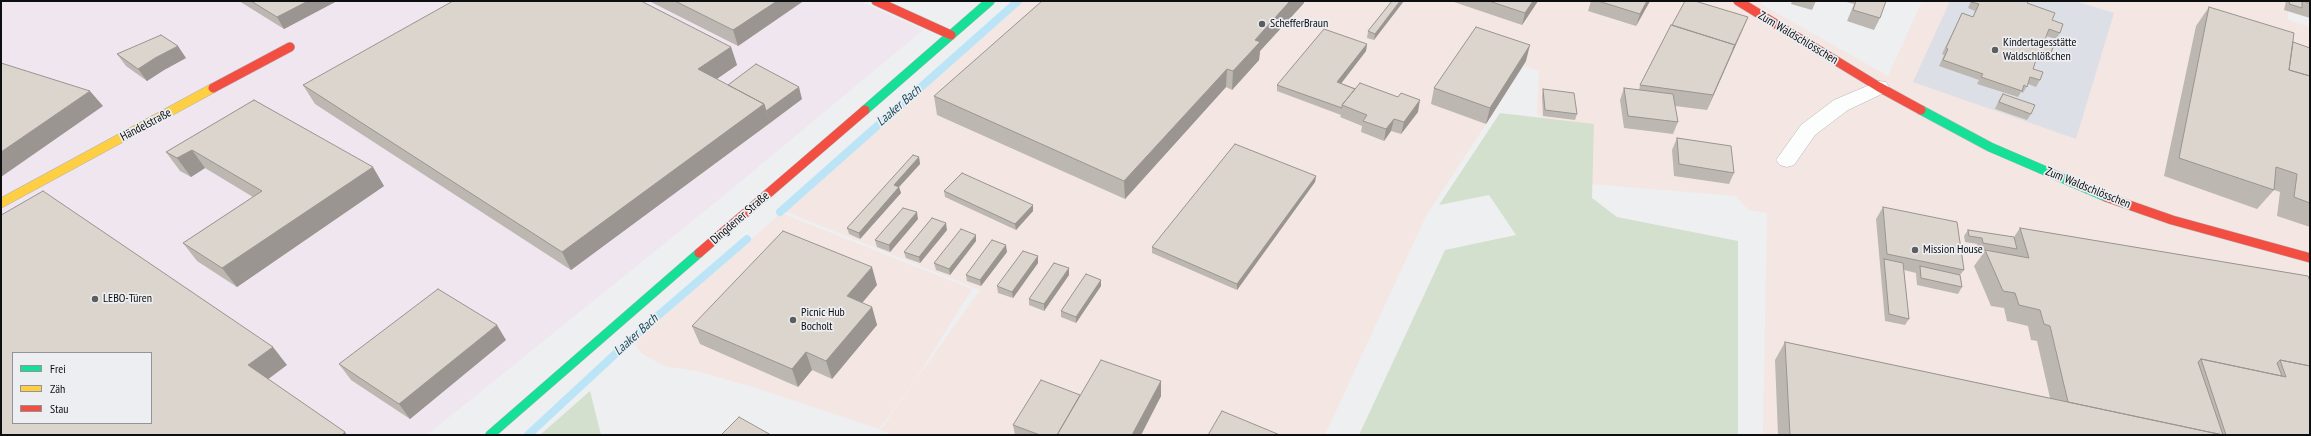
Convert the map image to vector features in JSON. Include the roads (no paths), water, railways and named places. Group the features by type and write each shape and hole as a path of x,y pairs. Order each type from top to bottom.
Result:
{"street":[{"path":"876,1 951,35"},
{"name":"Dingdener Straße","path":"490,435 990,1"},
{"name":"Zum Waldschlösschen","path":"1738,1 1879,87 1990,147 2095,193 2172,220 2310,258"},
{"name":"Händelstraße","path":"1,203 290,47"},
{"path":"1787,160 1808,130 1841,105 1879,87"}],"waterway":[{"name":"Laaker Bach","path":"780,212 1018,1"},
{"name":"Laaker Bach","path":"528,435 639,332 747,239"}],"place":[{"name":"SchefferBraun","path":"1262,24"},
{"name":"Kindertagesstätte Waldschlößchen","path":"1995,50"},
{"name":"Mission House","path":"1915,250"},
{"name":"LEBO-Türen","path":"95,299"},
{"name":"Picnic Hub Bocholt","path":"793,320"}]}
